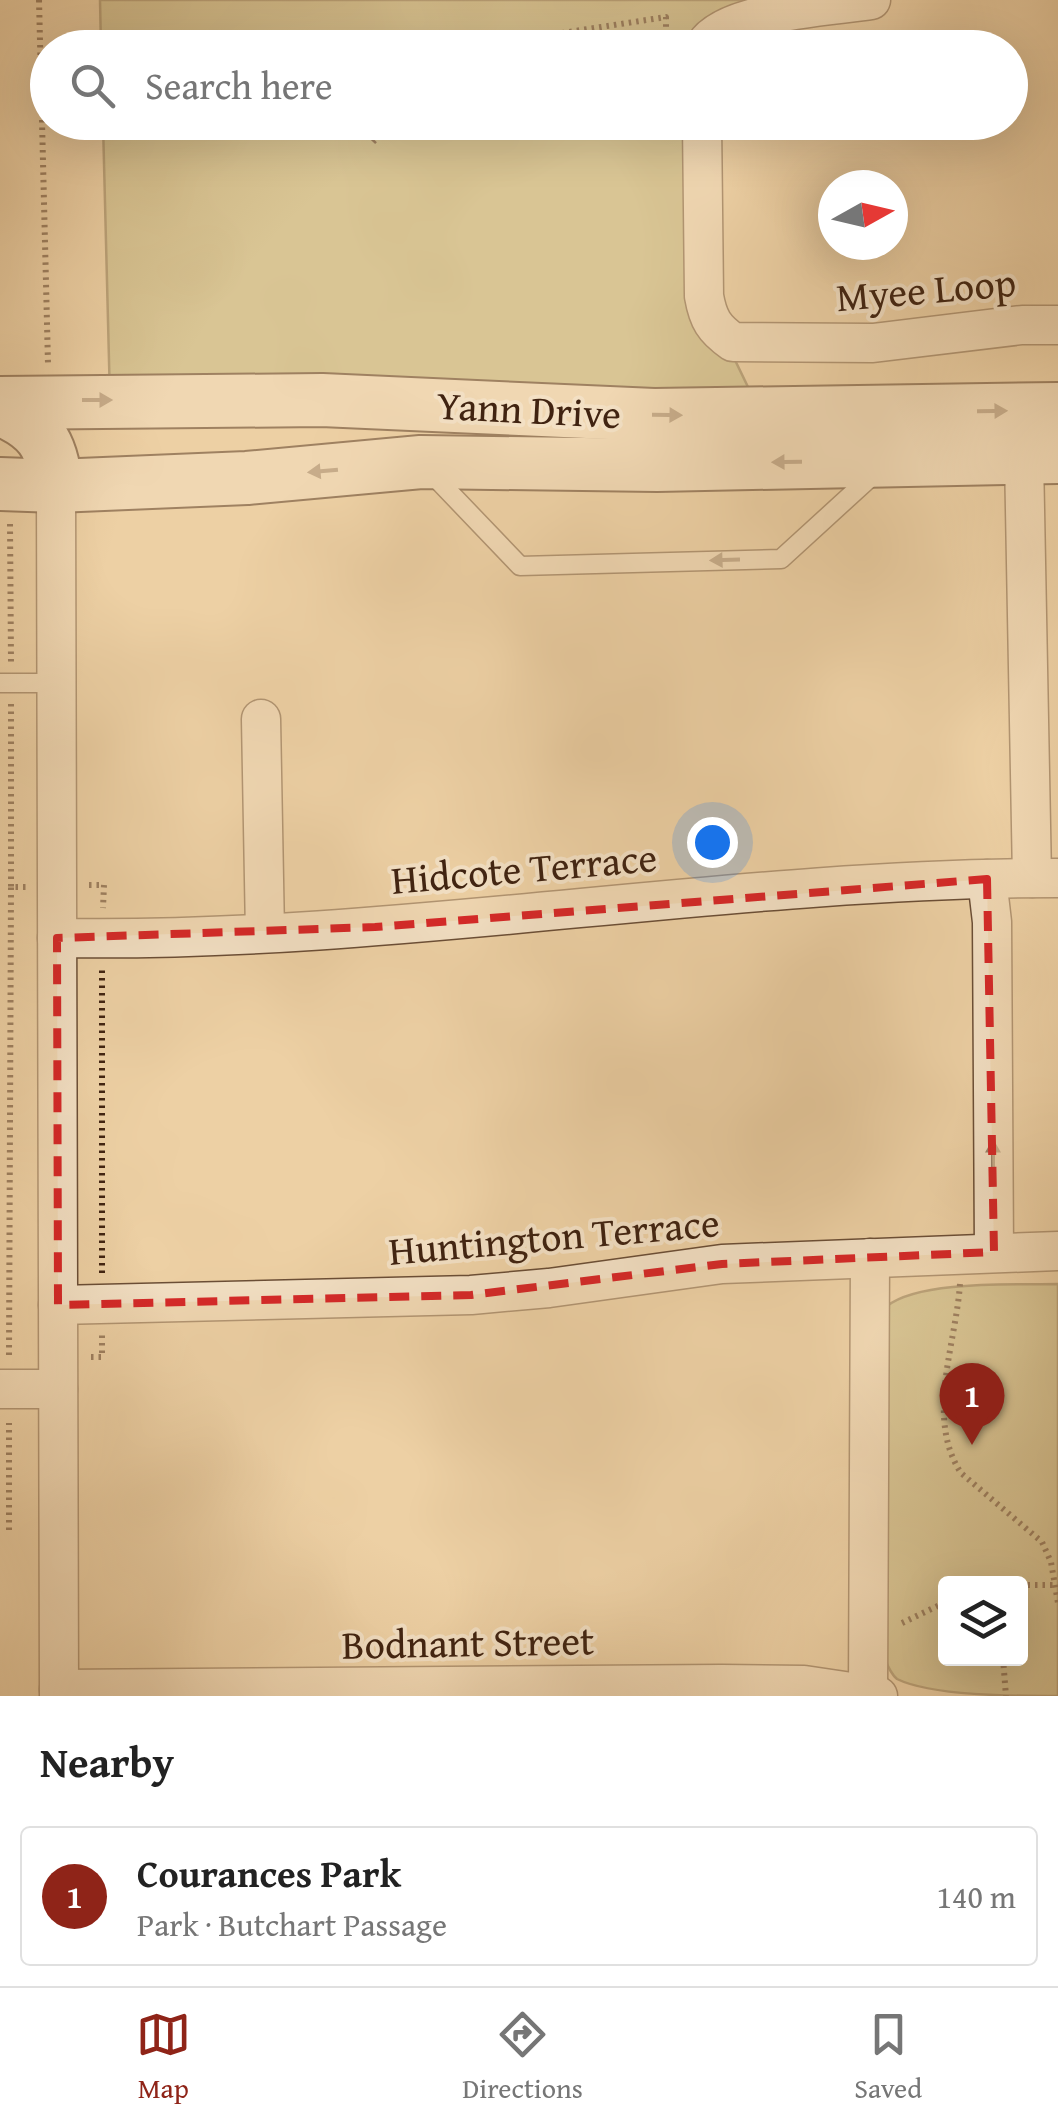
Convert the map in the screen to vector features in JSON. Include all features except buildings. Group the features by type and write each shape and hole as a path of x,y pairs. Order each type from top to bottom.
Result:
{"street":[{"path":"719,30 744,20 872,0"},
{"name":"Myee Loop","path":"702,140 704,296 708,319 733,342 873,343 1006,327 1058,325"},
{"name":"Yann Drive","path":"16,404 322,400 654,415 1058,409"},
{"path":"16,404 18,416 45,440 54,460 56,486 59,1692"},
{"name":"Yann Drive","path":"0,484 56,486 248,478 420,462 658,464 1041,457"},
{"path":"1041,457 1045,878"},
{"path":"262,719 265,933"},
{"name":"Hidcote Terrace","path":"57,938 265,933 474,920 709,896 1045,878"},
{"path":"977,1253 992,922 987,879"},
{"name":"Huntington Terrace","path":"58,1305 471,1295 722,1264 1058,1251"},
{"path":"870,1258 868,1627 873,1694"},
{"path":"4,1390 58,1389"},
{"name":"Bodnant Street","path":"59,1692 722,1684 804,1685 873,1694"}],"lane":[{"path":"420,462 520,566 781,559 889,460"},
{"path":"0,683 56,683"}],"path":[{"path":"37,30 39,0"},
{"path":"582,30 666,17 666,30"},
{"path":"16,404 31,140"},
{"path":"8,1530 4,1390 11,886"},
{"path":"977,1253 959,1301 944,1402 951,1458 960,1472 1048,1550 1058,1603"},
{"path":"1028,1585 1056,1585"},
{"path":"868,1627 907,1622 938,1606"},
{"path":"1004,1666 1006,1696"}],"highlighted area":[{"path":"987,879 994,1252 722,1264 471,1295 58,1305 57,938 375,927"}],"shaded area":[{"path":"100,0 871,0 767,30 101,30"},
{"path":"103,140 702,140 704,296 762,416 110,400"},
{"path":"1058,1284 1058,1696 974,1694 912,1685 897,1679 885,1659 887,1306 922,1292"}],"place":[{"name":"Courances Park","path":"972,1445"}]}
